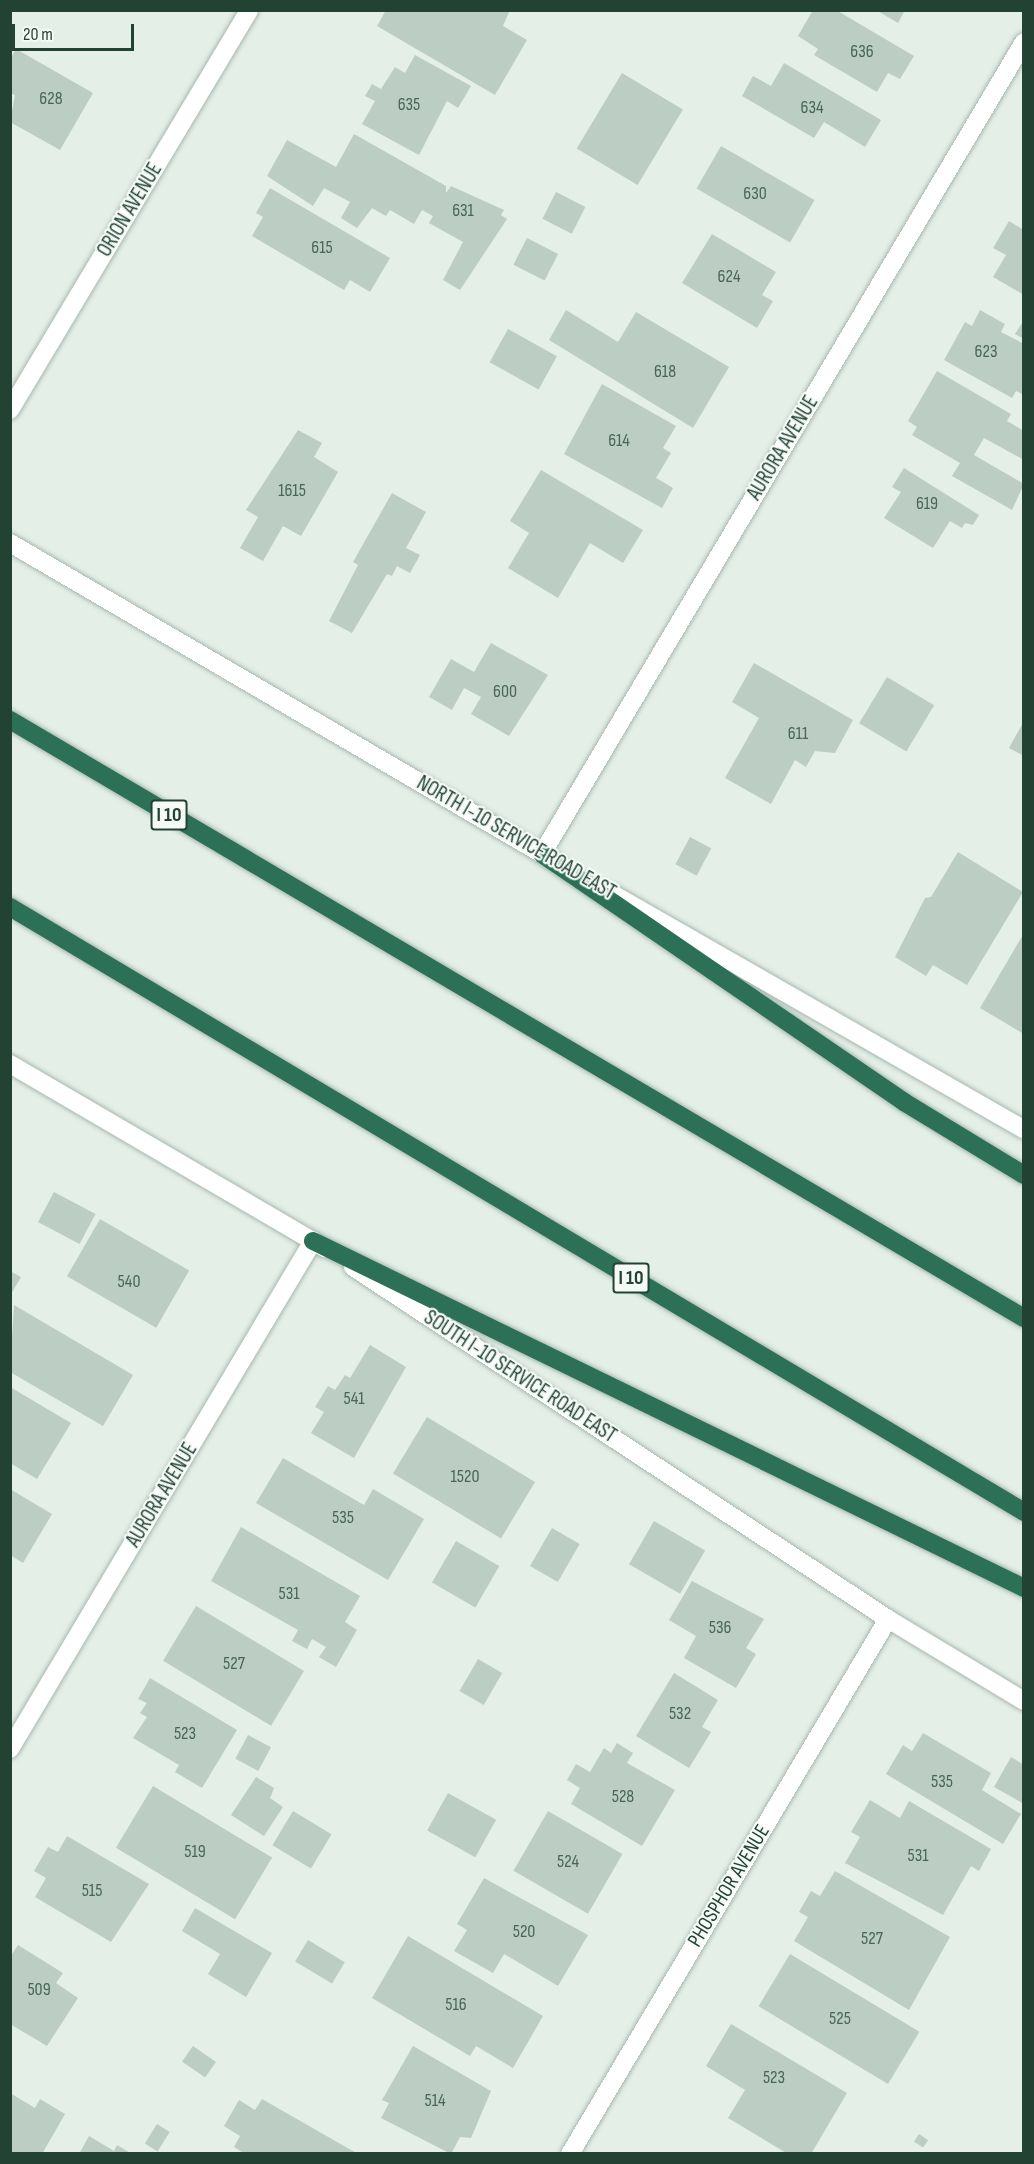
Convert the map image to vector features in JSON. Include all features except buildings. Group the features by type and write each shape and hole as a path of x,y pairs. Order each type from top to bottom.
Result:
{"highway":[{"name":"I 10","path":"10,720 1023,1318"},
{"path":"542,854 904,1102 1023,1175"},
{"name":"I 10","path":"10,907 1023,1512"},
{"path":"313,1241 1023,1587"}],"street":[{"name":"ORION AVENUE","path":"10,410 249,10"},
{"name":"AURORA AVENUE","path":"542,854 1023,42"},
{"name":"NORTH I-10 SERVICE ROAD EAST","path":"10,543 542,854 1023,1130"},
{"name":"SOUTH I-10 SERVICE ROAD EAST","path":"10,1064 313,1241 888,1619 1023,1701"},
{"name":"AURORA AVENUE","path":"10,1749 313,1241"},
{"name":"PHOSPHOR AVENUE","path":"570,2154 888,1619"}]}
